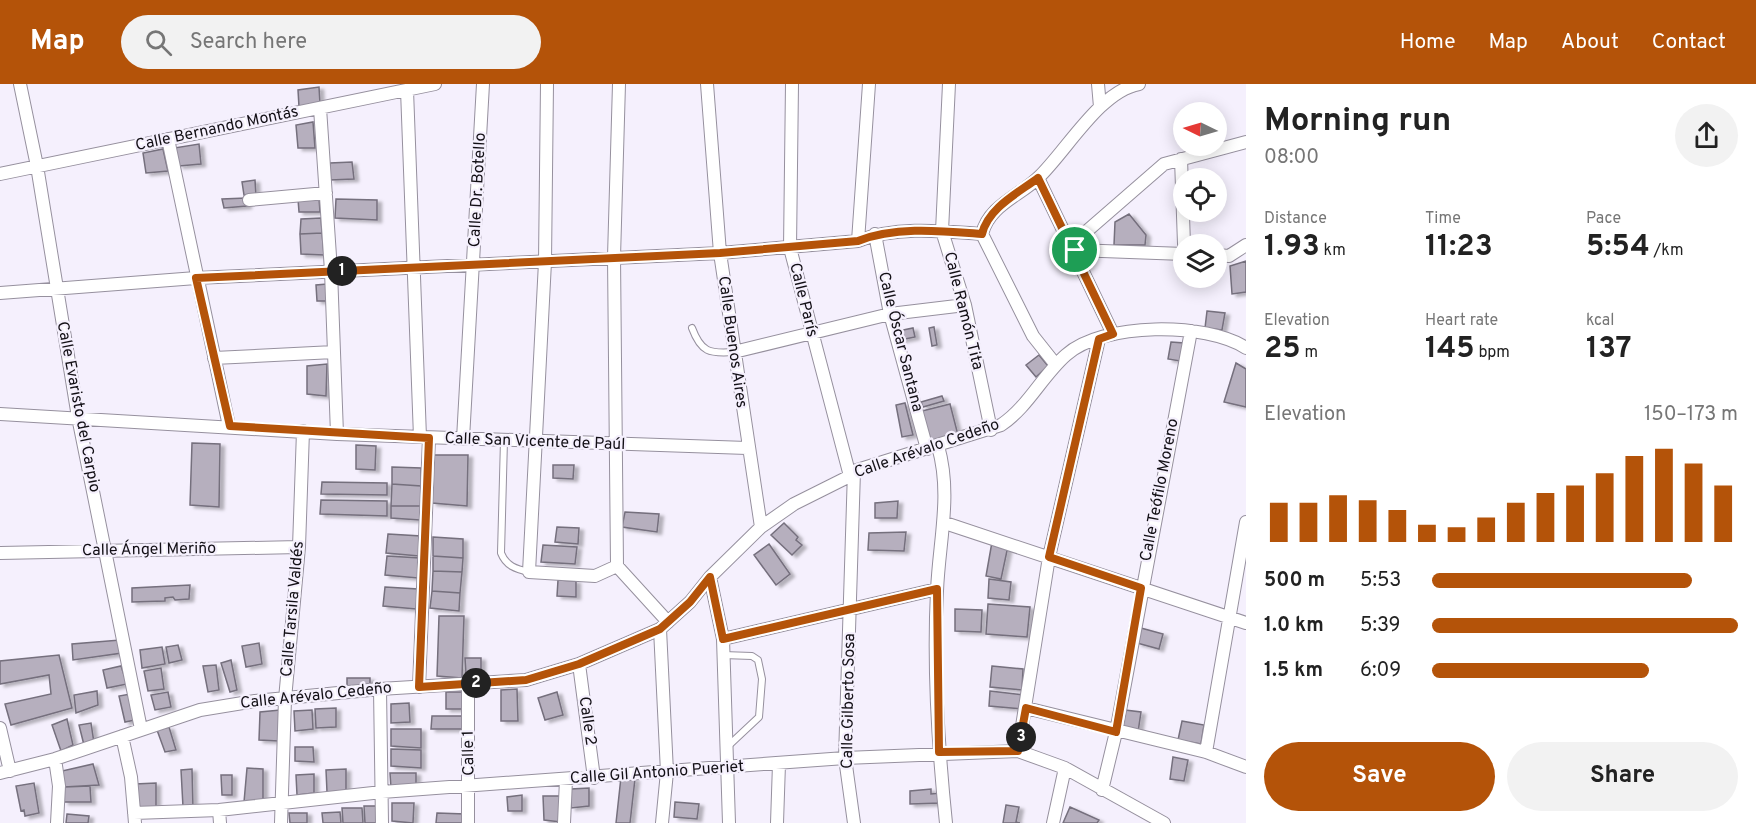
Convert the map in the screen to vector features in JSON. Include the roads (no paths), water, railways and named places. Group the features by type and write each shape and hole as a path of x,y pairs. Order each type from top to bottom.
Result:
{"street":[{"name":"Calle Evaristo del Carpio","path":"20,84 37,166 55,289 78,417 141,729"},
{"path":"370,84 370,98"},
{"name":"Calle Bernando Montás","path":"0,174 435,84"},
{"name":"Calle Dr. Botello","path":"464,439 483,84"},
{"path":"547,84 545,262 533,442 529,572 595,576 617,566"},
{"path":"619,84 614,257 617,566 664,626 667,772 662,823"},
{"name":"Calle Buenos Aires","path":"707,84 720,253 747,448 761,527"},
{"name":"Calle París","path":"792,84 790,248 811,332 852,473"},
{"path":"858,241 869,84"},
{"name":"Calle Ramón Tita","path":"949,84 942,231 964,305 992,430"},
{"path":"1098,84 1100,107"},
{"path":"1056,365 1033,336 982,234 985,222 1038,178 1100,107 1129,86 1139,84"},
{"path":"407,90 412,269 424,437 419,687"},
{"path":"320,108 332,271 337,434"},
{"path":"168,140 196,278 230,426"},
{"path":"1073,247 1164,164 1246,142"},
{"path":"1181,159 1184,234"},
{"path":"1038,178 1113,334"},
{"path":"249,200 326,193"},
{"path":"0,293 196,278 720,253 858,241 875,234 942,231 982,234"},
{"name":"Calle Óscar Santana","path":"875,234 890,314 933,448 946,480 945,523 937,589 939,752 946,823"},
{"path":"1227,256 1246,245"},
{"path":"1073,247 1173,253"},
{"path":"734,352 890,314 964,305"},
{"name":"Calle Arévalo Cedeño","path":"5,772 55,759 200,710 380,689 526,680 579,664 664,626 761,527 794,504 852,473 992,430 1020,410 1068,353 1113,334 1171,327 1216,335 1246,348"},
{"name":"Calle Teófilo Moreno","path":"1102,790 1116,732 1141,588 1191,331"},
{"path":"1233,342 1246,334"},
{"path":"1018,751 1049,557 1099,339"},
{"path":"214,358 334,352"},
{"name":"Calle San Vicente de Paúl","path":"0,414 337,434 615,446 747,448"},
{"name":"Calle Tarsila Valdés","path":"281,823 285,699 299,547 303,431"},
{"name":"Calle Gilberto Sosa","path":"852,473 851,610 846,678 845,758 854,823"},
{"path":"1206,752 1246,522"},
{"path":"945,523 1246,623"},
{"name":"Calle Ángel Meriño","path":"0,553 299,547"},
{"path":"710,577 723,639 729,823"},
{"path":"723,639 937,589"},
{"name":"Calle 2","path":"579,664 594,778"},
{"name":"Calle 1","path":"468,684 470,787 468,823"},
{"path":"380,689 382,823"},
{"path":"1026,708 1116,732 1206,752 1246,766"},
{"path":"0,728 5,772"},
{"path":"122,736 131,777 134,818"},
{"name":"Calle Gil Antonio Pueriet","path":"134,818 382,792 845,758 939,752 1018,751 1065,768 1164,823"},
{"path":"55,759 58,786 57,823"},
{"path":"777,823 779,764"},
{"path":"1053,823 1065,768"},
{"path":"564,823 566,780"},
{"path":"1135,823 1136,809"},
{"path":"219,810 220,823"}],"lane":[{"path":"692,328 698,344 704,349 734,352"},
{"path":"504,440 501,553 504,561 515,568 529,572"},
{"path":"723,655 752,656 758,660 762,679 759,717 726,747"}]}
